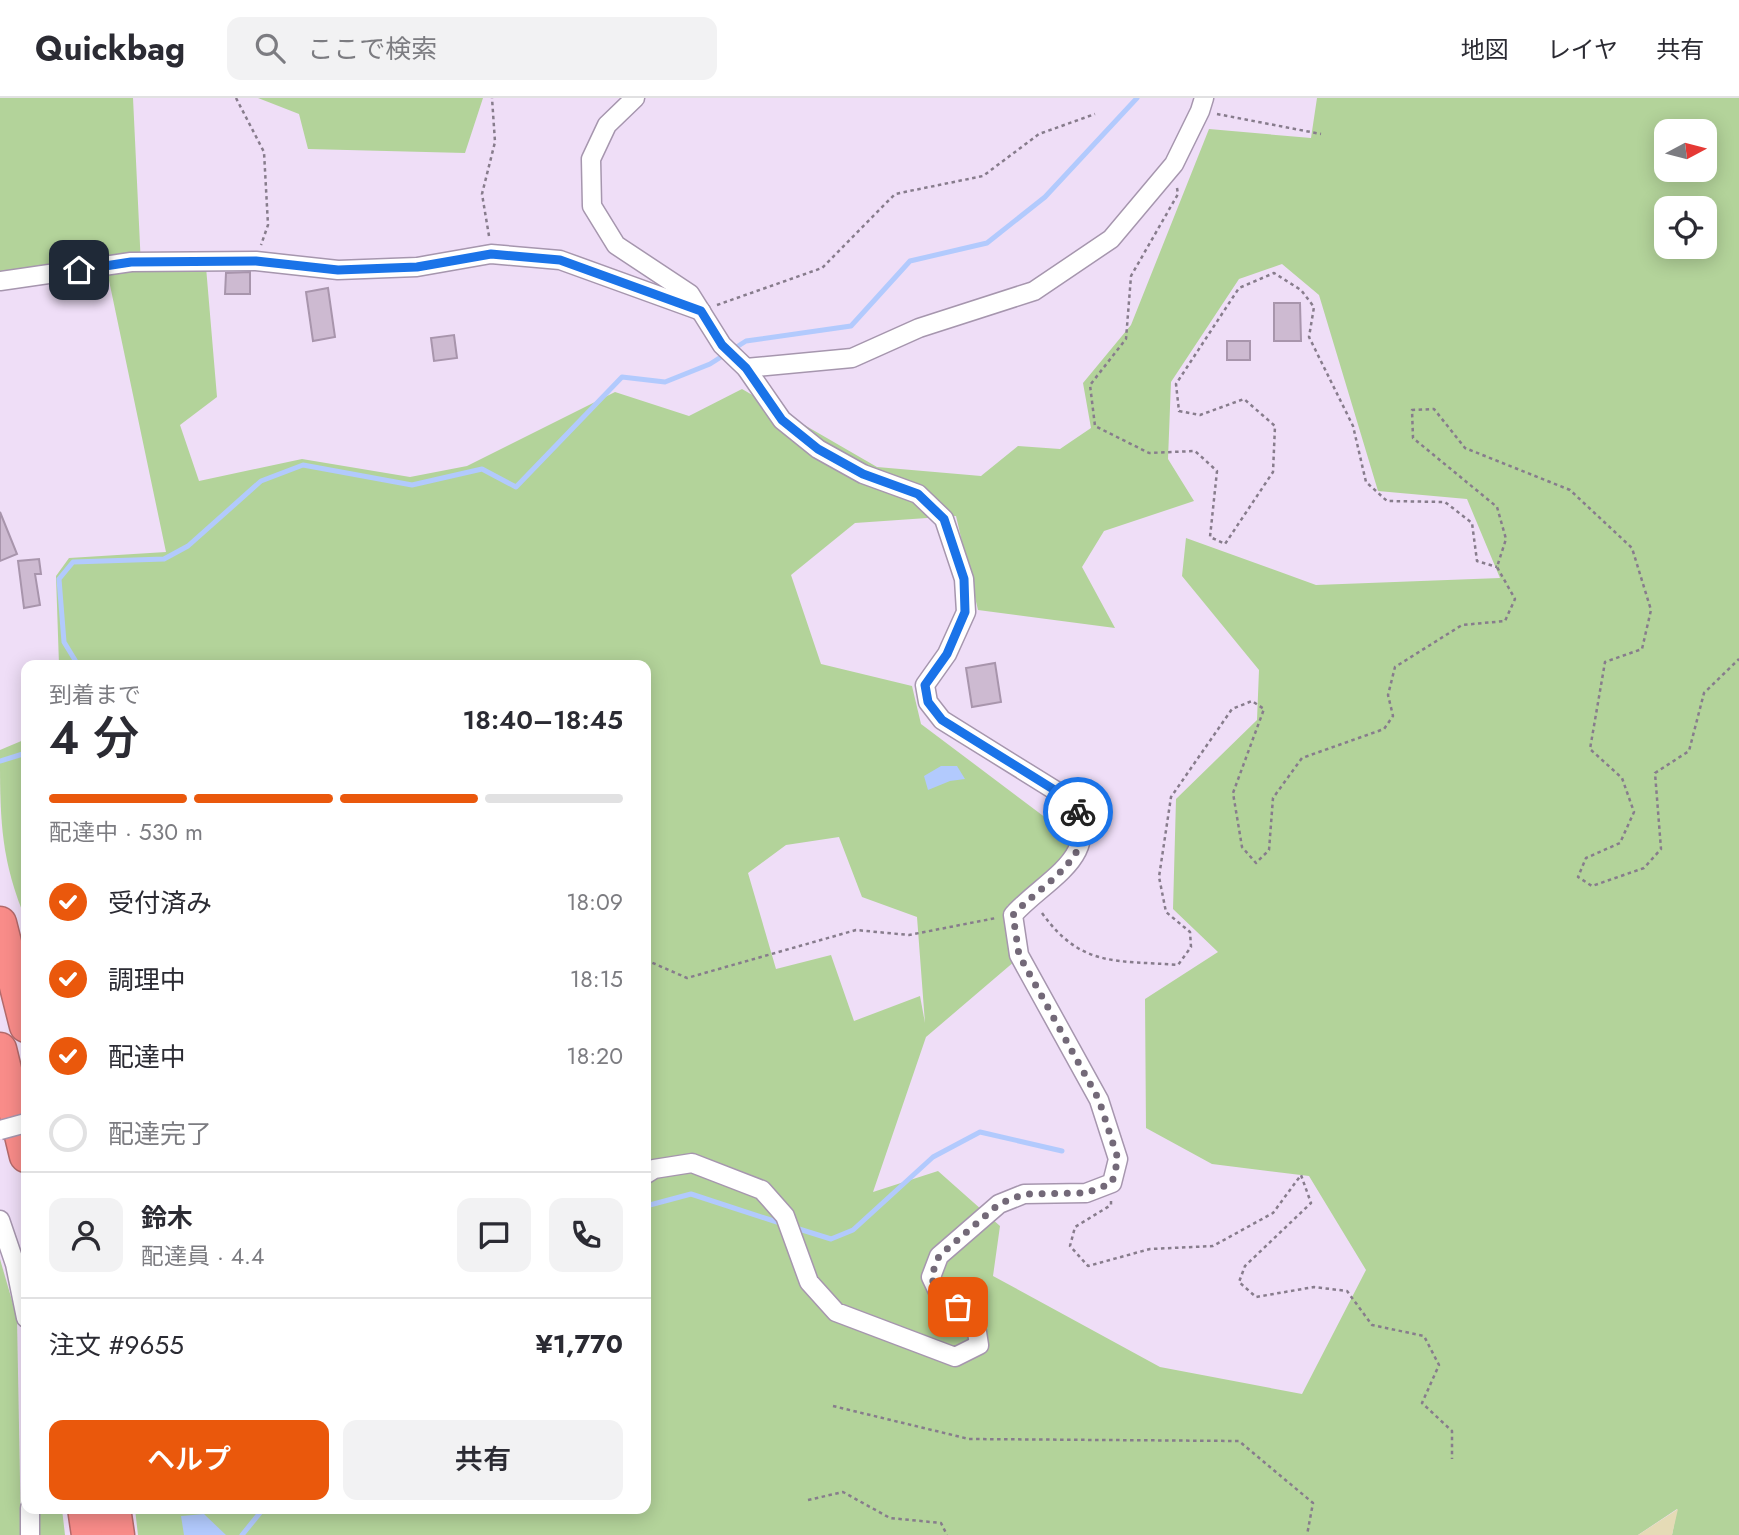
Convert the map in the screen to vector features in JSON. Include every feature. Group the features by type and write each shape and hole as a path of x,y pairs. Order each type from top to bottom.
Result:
{"highway":[{"path":"0,923 21,1006"},
{"path":"0,1049 21,1135"},
{"path":"86,1514 88,1535"},
{"path":"115,1514 118,1535"}],"street":[{"path":"635,98 607,125 591,159 592,206 616,245 691,294 722,345 742,364 782,420 818,449 863,474 918,494 944,519 964,579 965,612 947,654 925,685 928,702 942,720 1069,799 1080,815 1084,835 1074,860 1030,896 1013,915 1019,955 1099,1100 1118,1159 1112,1183 1086,1193 1024,1194 999,1204 939,1256 931,1277 940,1296 975,1319 979,1345 955,1356 836,1312 809,1282 785,1216 762,1190 691,1163 651,1171"},
{"path":"742,364 852,358 919,328 1034,291 1111,239 1174,164 1202,105"},
{"path":"0,281 131,262 256,261 338,270 417,267 491,254 560,260 701,311"},
{"path":"0,1130 21,1125"},
{"path":"0,1220 15,1264 21,1293"},
{"path":"30,1514 30,1535"}],"path":[{"path":"236,98 264,152 268,225 256,261"},
{"path":"491,254 482,194 495,142 492,98"},
{"path":"1202,105 1321,134"},
{"path":"701,311 822,268 895,194 983,176 1039,134 1095,114"},
{"path":"1030,896 1057,933 1094,958 1178,965 1191,947 1190,932 1166,912 1159,877 1171,797 1233,709 1252,701 1264,709 1233,793 1242,847 1256,863 1269,850 1273,799 1302,758 1384,729 1393,716 1388,695 1395,667 1462,625 1505,621 1515,599 1497,567 1477,562 1472,523 1445,502 1387,501 1366,482 1353,426 1309,337 1314,307 1301,290 1274,273 1240,288 1176,384 1179,411 1200,415 1244,399 1275,425 1273,472 1225,544 1210,537 1217,471 1195,451 1149,453 1095,426 1090,384 1126,339 1131,276 1178,194 1174,164"},
{"path":"1497,567 1506,539 1497,507 1413,438 1412,410 1434,409 1465,448 1570,490 1632,548 1651,610 1642,649 1605,662 1590,749 1622,778 1634,811 1620,843 1586,858 1578,877 1592,886 1644,868 1661,849 1655,773 1689,751 1704,693 1739,659"},
{"path":"651,962 687,978 856,930 909,935 1013,915"},
{"path":"1112,1183 1111,1205 1075,1227 1070,1246 1088,1266 1150,1249 1213,1246 1273,1213 1301,1175 1311,1203 1245,1266 1239,1282 1256,1297 1314,1287 1347,1291 1372,1325 1424,1336 1439,1365 1422,1403 1452,1431 1452,1459"},
{"path":"833,1406 969,1439 1239,1441 1314,1503 1307,1535"},
{"path":"808,1500 844,1492 890,1518 941,1523 947,1535"}],"green space":[{"path":"0,98 133,98 141,266 206,267 217,397 180,425 199,481 302,459 410,477 467,466 615,392 689,416 742,389 877,467 981,476 1018,446 1060,449 1091,428 1083,383 1131,325 1209,129 1311,138 1317,98 1739,98 1739,1535 1672,1535 1677,1509 1638,1535 138,1535 136,1514 651,1514 651,660 59,660 56,576 69,558 166,552 107,271 0,279","holes":["1282,264 1319,295 1378,491 1467,499 1500,578 1316,585 1186,538 1182,576 1259,670 1257,720 1176,799 1173,909 1218,952 1145,999 1146,1128 1212,1164 1309,1176 1366,1270 1302,1394 1160,1367 993,1276 1000,1226 938,1171 873,1192 926,1037 1015,961 1007,906 1086,848 921,724 912,686 821,664 791,575 855,523 956,516 978,610 1115,628 1082,567 1104,531 1194,501 1168,459 1171,382 1239,279","839,837 862,897 917,917 925,1023 920,996 854,1021 831,955 776,969 748,873 786,845"]},
{"path":"258,98 483,98 465,153 308,149 299,114"},
{"path":"21,741 21,908 11,877 3,837 0,750"},
{"path":"0,1259 17,1318 21,1535 0,1535"},
{"path":"40,1514 63,1514 65,1535 40,1535"}],"sand":[{"path":"1678,1509 1672,1535 1638,1535"}],"water":[{"path":"941,766 957,766 965,779 950,781 928,790 924,776"},
{"path":"204,1514 226,1535 184,1535 181,1516"}],"building":[{"path":"250,272 250,294 225,294 226,273"},
{"path":"328,288 335,337 313,341 306,292"},
{"path":"1274,303 1300,303 1301,341 1274,341"},
{"path":"454,335 457,358 434,361 431,338"},
{"path":"1227,341 1250,341 1250,360 1227,360"},
{"path":"0,512 17,554 0,561"},
{"path":"39,559 41,574 35,574 40,605 24,608 18,561"},
{"path":"995,663 1001,702 972,707 966,668"}],"waterway":[{"path":"75,660 64,642 59,579 73,562 164,559 188,546 261,481 303,465 412,485 482,469 516,487 622,377 665,382 710,364 746,341 851,326 910,261 987,243 1045,197 1137,98"},
{"path":"0,761 21,755"},
{"path":"799,1229 831,1239 853,1230 933,1157 980,1132 1062,1151"},
{"path":"651,1205 691,1194 777,1222"},
{"path":"242,1535 259,1514"}],"way so far":[{"path":"958,1307 940,1296 931,1277 939,1256 999,1204 1024,1194 1086,1193 1112,1183 1118,1159 1099,1100 1019,955 1013,930 1013,915 1030,896 1074,860 1084,835 1078,812"}],"route":[{"path":"79,270 131,262 256,261 338,270 417,267 491,254 560,260 701,311 722,345 746,368 782,420 818,449 863,474 918,494 944,519 964,579 965,612 947,654 925,685 928,702 942,720 1069,799 1078,812"}]}
